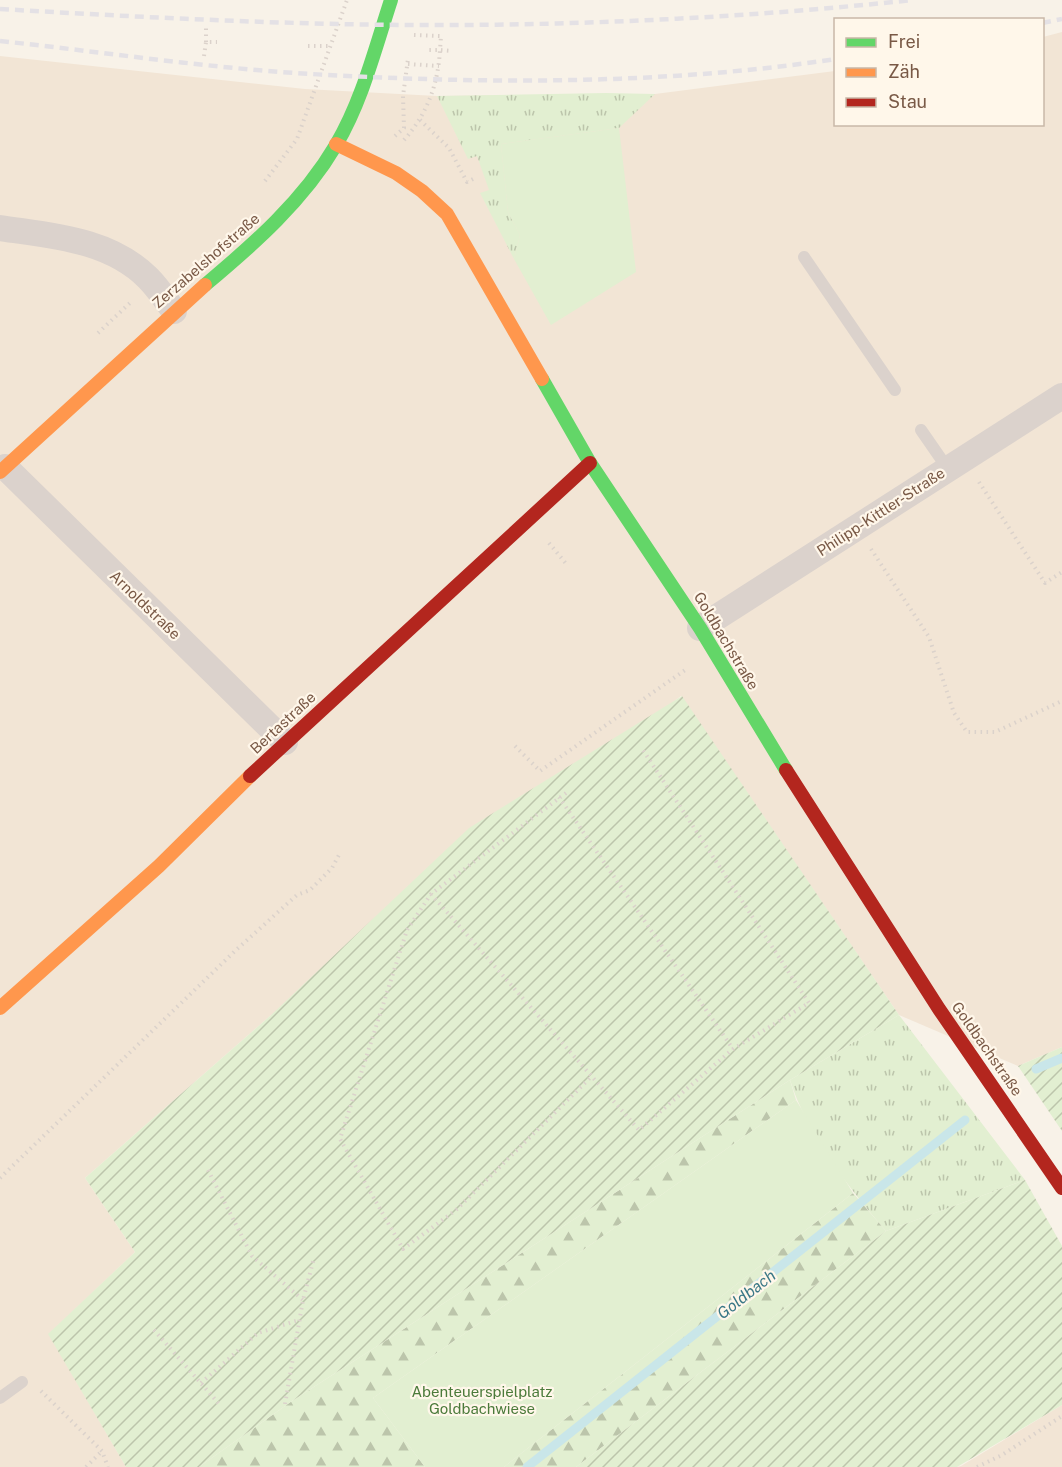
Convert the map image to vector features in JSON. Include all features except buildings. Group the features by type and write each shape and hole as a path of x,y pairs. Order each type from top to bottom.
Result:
{"street":[{"name":"Zerzabelshofstraße","path":"2,470 174,312 262,236 289,207 336,144 356,99 391,0"},
{"name":"Goldbachstraße","path":"336,144 381,164 407,179 429,194 447,214 590,463 700,628 926,989 1062,1188"},
{"path":"0,228 106,249 148,278 174,312"},
{"name":"Philipp-Kittler-Straße","path":"700,628 858,529 1062,396"},
{"name":"Bertastraße","path":"0,1008 159,866 285,742 590,463"},
{"name":"Arnoldstraße","path":"2,470 285,742"}],"lane":[{"path":"804,257 894,390"},
{"path":"921,430 956,464"},
{"path":"0,1398 22,1382"}],"path":[{"path":"313,92 346,0"},
{"path":"204,56 206,26"},
{"path":"398,147 420,120 431,97 439,66 441,36 414,35"},
{"path":"206,42 217,42"},
{"path":"308,46 330,46"},
{"path":"429,50 452,51"},
{"path":"408,64 439,66"},
{"path":"420,120 449,148 467,182 475,178"},
{"path":"404,129 410,133"},
{"path":"956,464 1045,582 1062,572"},
{"path":"858,529 929,637 954,713 967,732 995,732 1062,701"},
{"path":"515,746 540,771 713,650"},
{"path":"431,894 639,1130 733,1049 809,1003 641,747"},
{"path":"566,793 431,894 407,930 340,1139 403,1249 456,1210 592,1076"},
{"path":"559,797 733,1049"},
{"path":"0,1179 236,950 297,895 310,890 332,868 339,855"},
{"path":"208,1170 252,1256 303,1300"},
{"path":"285,1404 303,1300 314,1258"},
{"path":"201,1383 258,1333 300,1320"},
{"path":"154,1330 220,1406"},
{"path":"22,1382 42,1392 102,1451 108,1467"},
{"path":"977,1467 1002,1455 1062,1416"},
{"path":"86,1467 102,1451"}],"shaded area":[{"path":"1062,32 1062,1047 1018,1066 899,1015 681,696 270,1016 85,1178 135,1252 49,1334 126,1467 0,1467 0,56 305,89 437,96 655,94 834,71 834,126 1044,126 1044,37"},
{"path":"1062,1405 1062,1467 957,1467 961,1466"}],"green space":[{"path":"655,94 619,128 501,144 508,212 520,235 514,259 480,193 489,190 477,156 468,159 437,96"},
{"path":"619,128 636,272 551,325 514,259 520,235 508,212 501,144"},
{"path":"682,696 899,1015 790,1080 292,1401 199,1467 126,1467 48,1334 135,1252 85,1178 270,1016 469,828"},
{"path":"899,1015 1025,1180 886,1231 830,1160 797,1100 790,1080"},
{"path":"1062,1047 1062,1131 1018,1066"},
{"path":"790,1080 796,1100 373,1398 425,1467 199,1467 292,1401"},
{"name":"Abenteuerspielplatz Goldbachwiese","path":"796,1100 853,1193 504,1467 425,1467 373,1398"},
{"path":"1025,1180 1062,1246 1062,1405 957,1467 576,1467 886,1231"},
{"path":"853,1193 886,1231 576,1467 504,1467"}],"waterway":[{"name":"Goldbach","path":"1036,1069 1062,1058"},
{"name":"Goldbach","path":"527,1467 965,1120"}],"railway":[{"path":"0,9 232,21 463,25 688,18 800,11 912,0"},
{"path":"1044,23 1062,19"},
{"path":"0,41 272,71 442,80 640,78 771,68 834,59"}],"traffic: fast":[{"path":"205,285 276,221 323,165 353,111 391,0"},
{"path":"542,379 590,463 700,628 786,770"}],"traffic: slow":[{"path":"336,144 396,173 422,191 447,214 542,379"},
{"path":"0,472 205,285"},
{"path":"0,1008 159,866 250,776"}],"traffic: jam":[{"path":"250,776 590,463"},
{"path":"786,770 939,1009 1062,1188"}]}
